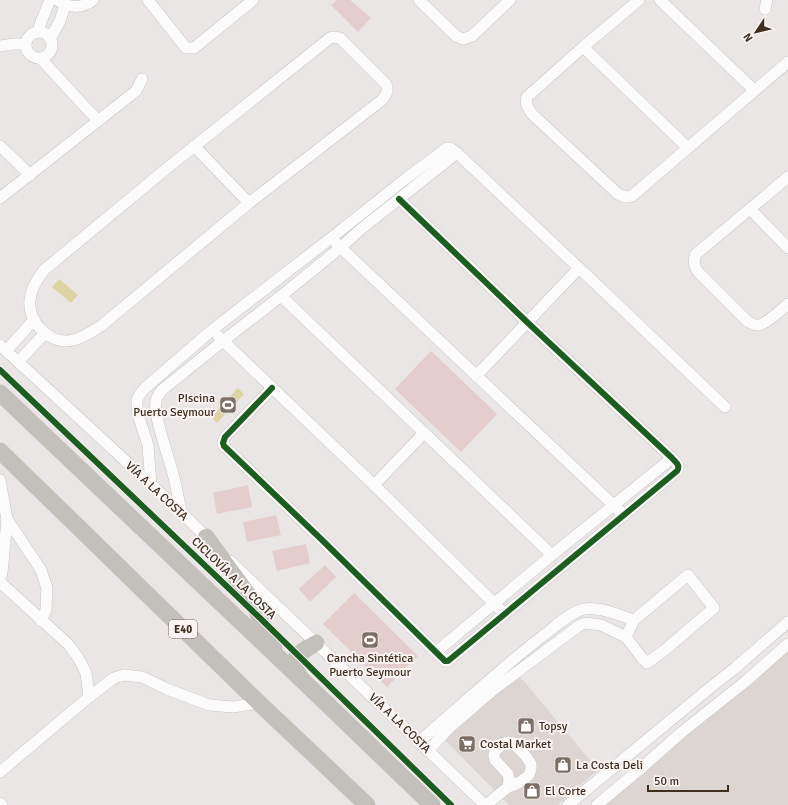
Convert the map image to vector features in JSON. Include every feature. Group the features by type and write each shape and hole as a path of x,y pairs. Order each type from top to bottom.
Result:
{"highway":[{"path":"0,393 432,805"},
{"name":"E40","path":"0,451 259,703 367,805"},
{"path":"206,537 253,601 270,643 281,660"},
{"path":"301,679 294,668 295,662 298,655 306,648 316,643"}],"street":[{"path":"38,32 50,0"},
{"path":"50,39 60,21 61,2 73,7 82,6 93,0"},
{"path":"148,0 186,48 189,49 194,48 253,0"},
{"path":"419,0 456,36 463,39 472,36 510,0"},
{"path":"639,0 527,97 526,101 532,114 618,194 626,197 632,196 788,62"},
{"path":"660,0 754,90"},
{"path":"34,33 43,33 50,39 52,45 51,51 47,56 41,59 30,55 26,50 25,44 34,33"},
{"path":"330,38 340,38 386,84 388,88 385,96 382,100 250,203 101,326 88,334 73,340 59,341 45,333 33,321 29,301 37,279 44,270 194,146 330,38"},
{"path":"0,46 25,44"},
{"path":"583,47 688,148"},
{"path":"41,59 98,120"},
{"path":"0,198 136,91 142,79"},
{"path":"0,146 30,175"},
{"path":"194,146 250,203"},
{"path":"152,485 148,445 138,415 137,400 145,388 212,330 404,180 445,149 450,148 725,407"},
{"path":"181,512 172,468 156,410 156,402 162,390 281,296 361,229 457,153"},
{"path":"788,177 696,254 694,259 694,266 698,272 747,321 753,324 760,325 766,322 788,304"},
{"path":"272,388 225,437 223,443 224,446 444,661 448,661 677,471 678,465 672,458 399,199"},
{"path":"750,209 788,248"},
{"path":"331,238 624,515"},
{"path":"476,376 579,268"},
{"path":"281,296 552,555"},
{"path":"3,348 33,321"},
{"path":"212,330 374,485 505,614"},
{"path":"18,362 45,333"},
{"name":"VÍA A LA COSTA","path":"3,348 181,512 428,751 486,805"},
{"path":"374,485 424,433"},
{"path":"436,652 552,555 672,458"},
{"path":"0,480 7,519 2,573 0,578"},
{"path":"7,519 41,570 47,588 46,610 41,621"},
{"path":"428,751 448,728 493,690 576,627 585,623 601,625 626,637 647,663 666,649 714,608 688,575 634,620 626,637"},
{"path":"0,582 68,644 79,659 86,673 89,697"},
{"path":"419,742 486,682 526,649 570,616 585,609 592,609 602,610 634,620"},
{"path":"568,805 735,668 788,622"},
{"path":"597,805 788,644"},
{"path":"735,668 746,680"},
{"path":"0,772 89,697 114,678 124,675 142,677 167,690 209,705 233,707 259,703"},
{"path":"671,720 682,732"},
{"path":"486,805 508,787"}],"shaded area":[{"path":"337,0 350,0 371,18 358,32 331,5"},
{"path":"59,279 78,295 71,303 52,287"},
{"path":"431,351 497,414 461,452 395,389"},
{"name":"PIscina Puerto Seymour","path":"238,388 244,394 217,423 211,417"},
{"path":"248,485 252,507 217,514 213,493"},
{"path":"276,515 281,535 247,542 243,522"},
{"path":"306,544 310,563 277,571 272,551"},
{"path":"325,565 336,577 310,602 299,589"},
{"name":"Cancha Sintética Puerto Seymour","path":"354,593 418,656 387,687 323,624"},
{"path":"788,648 788,805 593,805"},
{"path":"517,673 598,770 557,805 509,805 441,736"}],"cycle path":[{"path":"272,388 225,437 223,443 224,446 445,661 448,661 677,471 678,465 672,458 399,199"},
{"name":"CICLOVÍA A LA COSTA","path":"0,370 261,619 451,805"}],"place":[{"name":"PIscina Puerto Seymour","path":"228,405"},
{"name":"Cancha Sintética Puerto Seymour","path":"370,640"},
{"name":"Topsy","path":"526,726"},
{"name":"Costal Market","path":"467,744"},
{"name":"La Costa Deli","path":"563,765"},
{"name":"El Corte","path":"532,791"}]}
